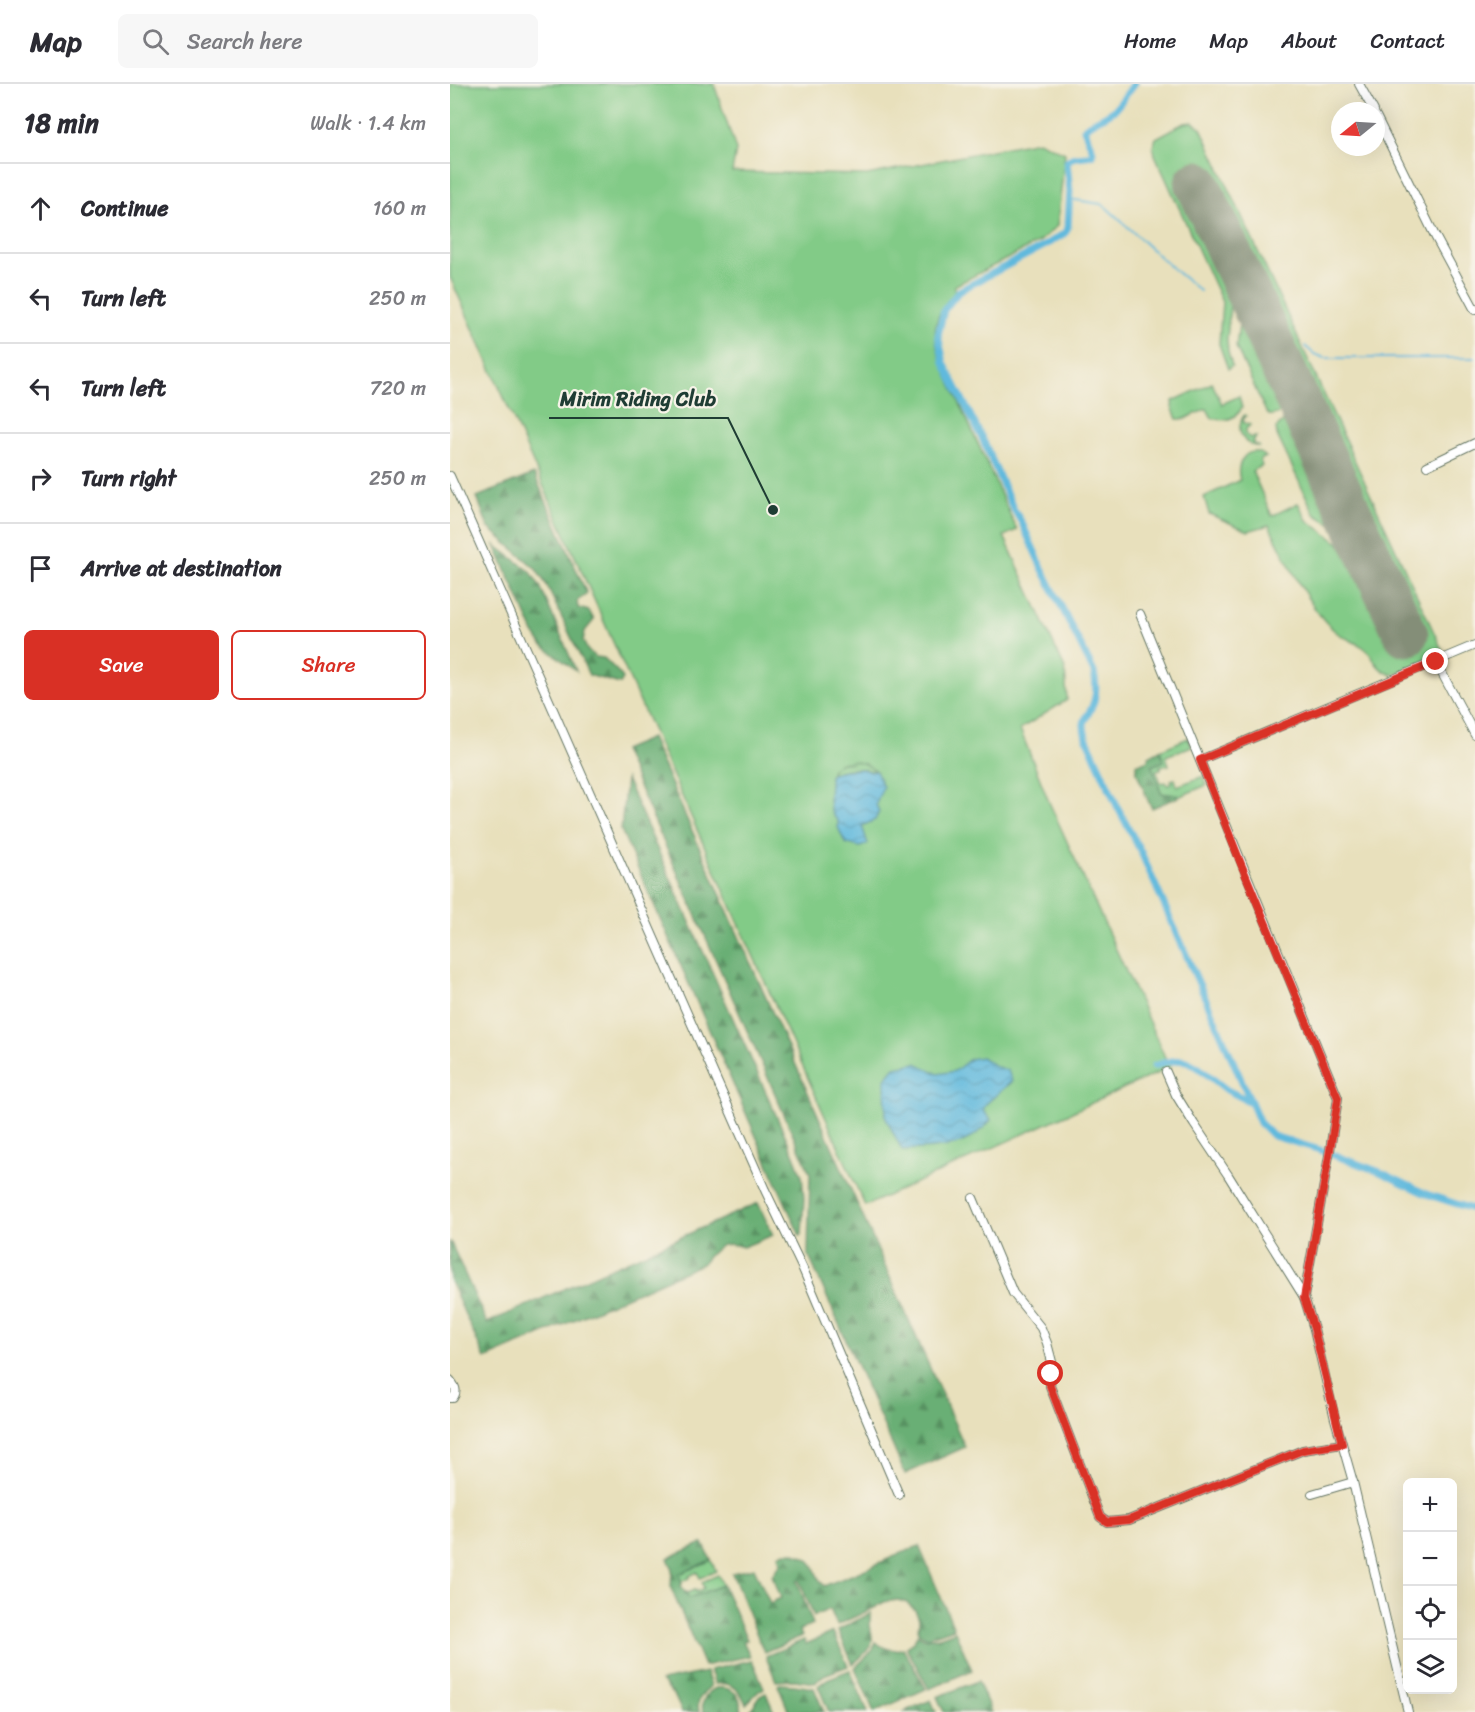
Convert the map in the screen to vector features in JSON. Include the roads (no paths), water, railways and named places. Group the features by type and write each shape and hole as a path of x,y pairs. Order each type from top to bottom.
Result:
{"street":[{"path":"1359,84 1369,102"},
{"path":"1385,134 1435,236 1475,310"},
{"path":"1426,466 1475,443"},
{"path":"450,476 765,1190 803,1269 899,1495"},
{"path":"1140,614 1338,1098 1304,1298"},
{"path":"1200,760 1475,645"},
{"path":"1436,662 1475,735"},
{"path":"1166,1072 1176,1095 1304,1298 1353,1482 1408,1712"},
{"path":"973,1198 1013,1293 1041,1328 1052,1362 1050,1386 1100,1517 1107,1522 1129,1520 1303,1450 1342,1444"},
{"path":"450,1380 456,1394 450,1398"},
{"path":"1312,1494 1353,1482"}],"water":[{"path":"862,769 876,771 883,787 876,804 879,812 875,820 862,826 868,844 860,847 845,843 838,827 838,821 831,811 829,799 830,775 841,771"},
{"path":"981,1057 1008,1071 1012,1081 986,1104 983,1110 991,1120 971,1137 951,1146 902,1150 886,1118 885,1079 895,1067 916,1063 938,1074 955,1071 970,1059"}],"waterway":[{"path":"1134,84 1113,111 1084,129 1093,151 1092,155 1075,157 1067,162 1070,191 1068,227 1065,233 959,291 944,310 938,335 944,363 1094,672 1096,694 1084,725 1086,737 1140,850 1251,1102"},
{"path":"1069,199 1101,204 1107,208 1200,291"},
{"path":"1305,346 1314,354 1325,358 1475,358"},
{"path":"1154,1066 1166,1062 1187,1061 1227,1090 1251,1102 1260,1123 1273,1136 1320,1150 1380,1172 1426,1194 1475,1210"}],"place":[{"name":"Mirim Riding Club","path":"773,510"}]}
